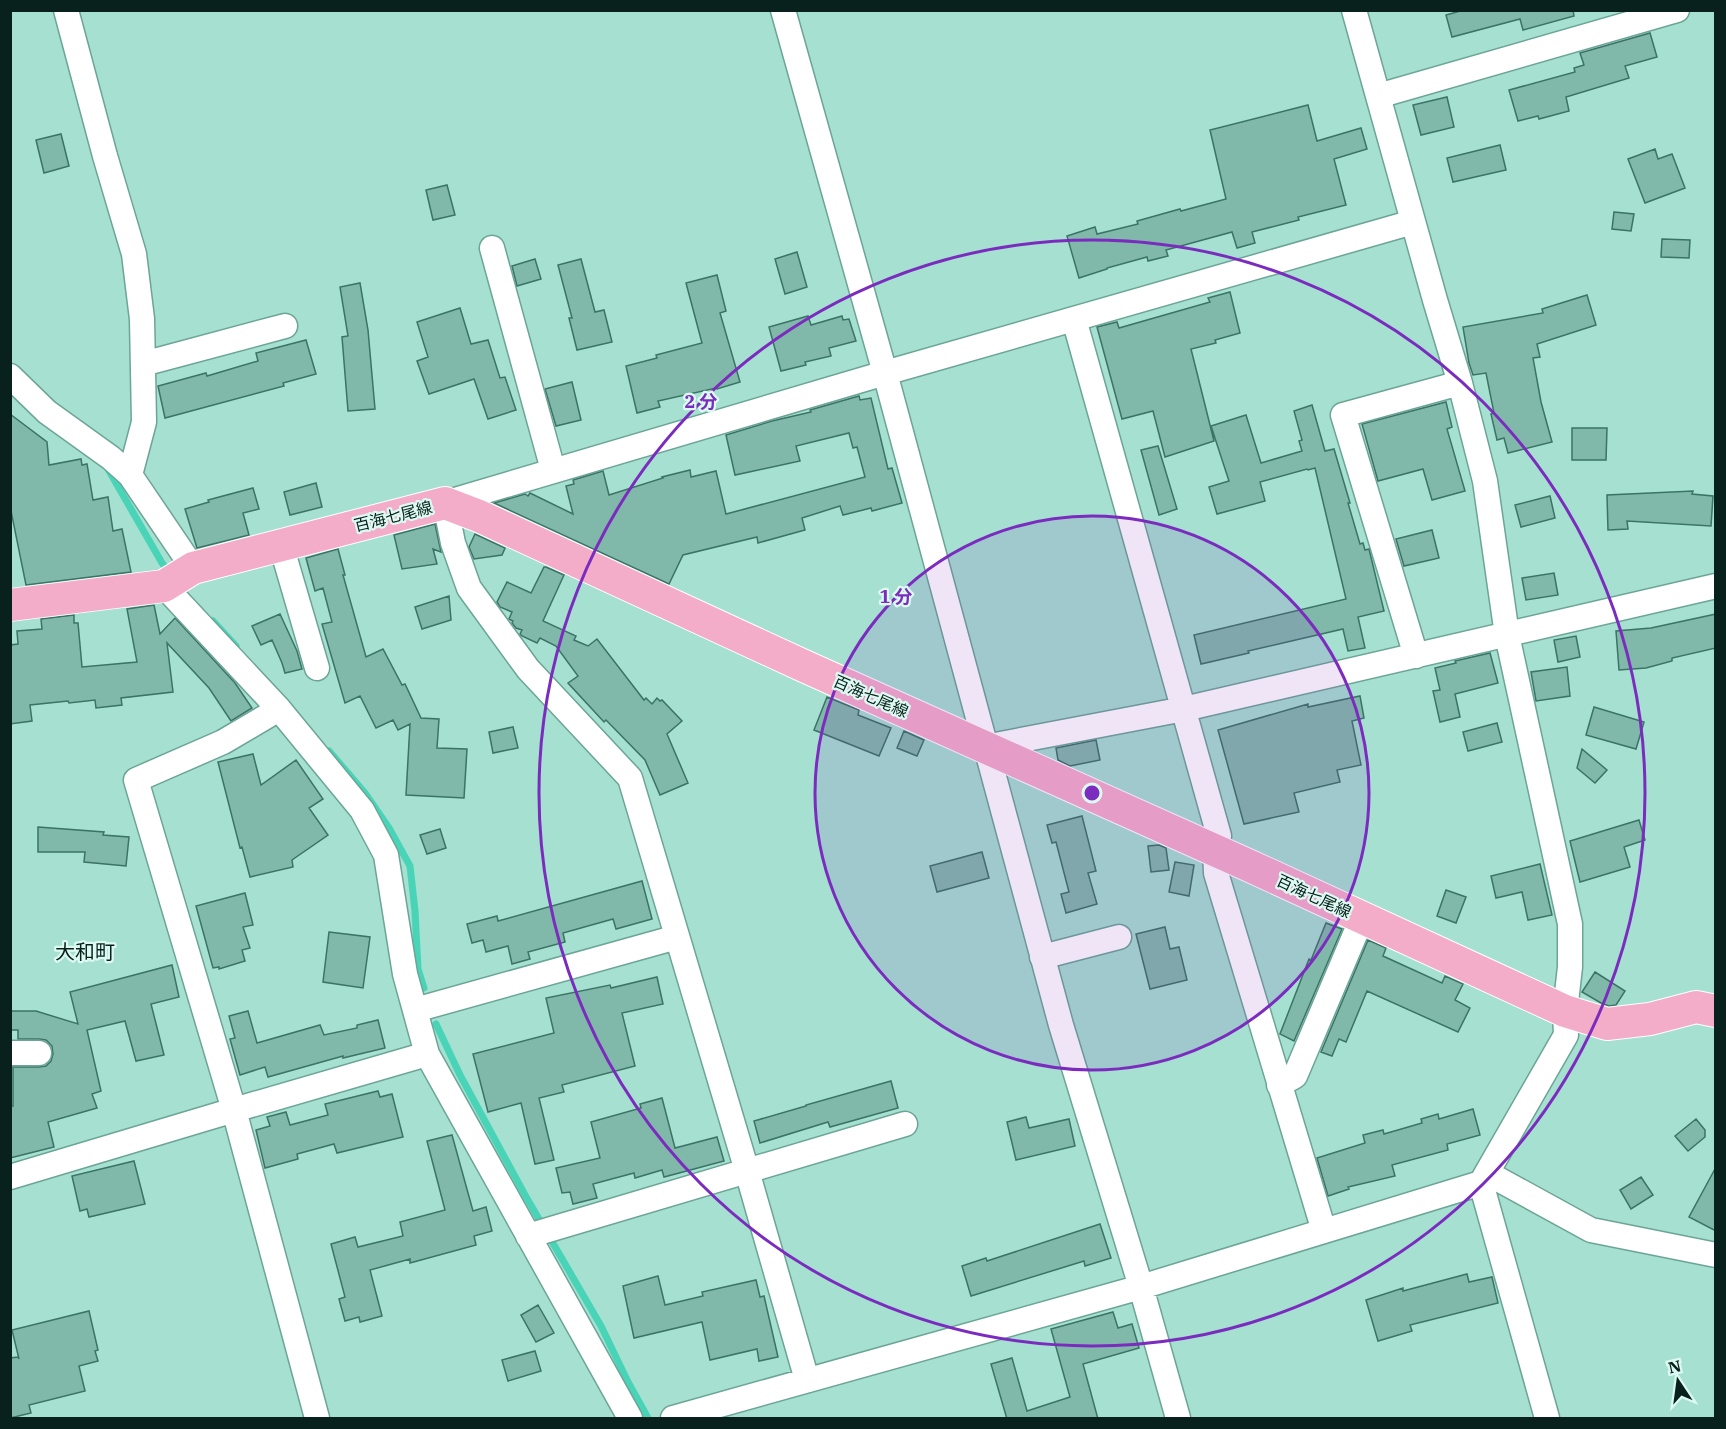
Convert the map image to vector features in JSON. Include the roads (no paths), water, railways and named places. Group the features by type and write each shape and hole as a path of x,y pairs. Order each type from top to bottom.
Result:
{"main road":[{"name":"百海七尾線","path":"10,605 177,577 281,545 445,503 479,516 1565,1011 1607,1024 1650,1019 1709,1003"}],"street":[{"path":"66,10 134,254 142,319 144,422 130,475"},
{"path":"783,10 885,373 1061,1025 1142,1287 1178,1419"},
{"path":"672,1419 1142,1287 1324,1231 1484,1178 1566,1035 1565,1011 1570,967 1570,924 1507,635 1485,481 1460,383 1354,10"},
{"path":"1378,96 1610,20 1677,10"},
{"path":"807,1380 630,778 528,669 469,588 453,543 445,503 885,373 1413,222"},
{"path":"492,248 552,470"},
{"path":"1074,319 1219,836 1215,850 1216,873 1324,1231"},
{"path":"143,364 285,326"},
{"path":"10,376 47,412 111,458 130,475 177,577 279,709 362,810 386,855 405,974 427,1054 630,1419"},
{"path":"1416,656 1343,415 1460,383"},
{"path":"281,545 317,668"},
{"path":"985,747 1184,709 1716,586"},
{"path":"279,709 223,742 136,780 234,1110 317,1419"},
{"path":"1279,1085 1295,1076 1362,918"},
{"path":"415,1010 677,937"},
{"path":"1042,957 1119,937"},
{"path":"10,1053 39,1053"},
{"path":"10,1177 427,1054"},
{"path":"528,1236 905,1124"},
{"path":"1484,1178 1591,1230 1716,1255"},
{"path":"1484,1178 1547,1419"}],"waterway":[{"path":"108,469 170,573"},
{"path":"213,621 236,646"},
{"path":"329,751 365,793 389,828 410,866 418,969 424,988"},
{"path":"436,1024 460,1075 525,1195 601,1326 648,1418"}],"district":[{"name":"大和町","path":"85,951"}]}
